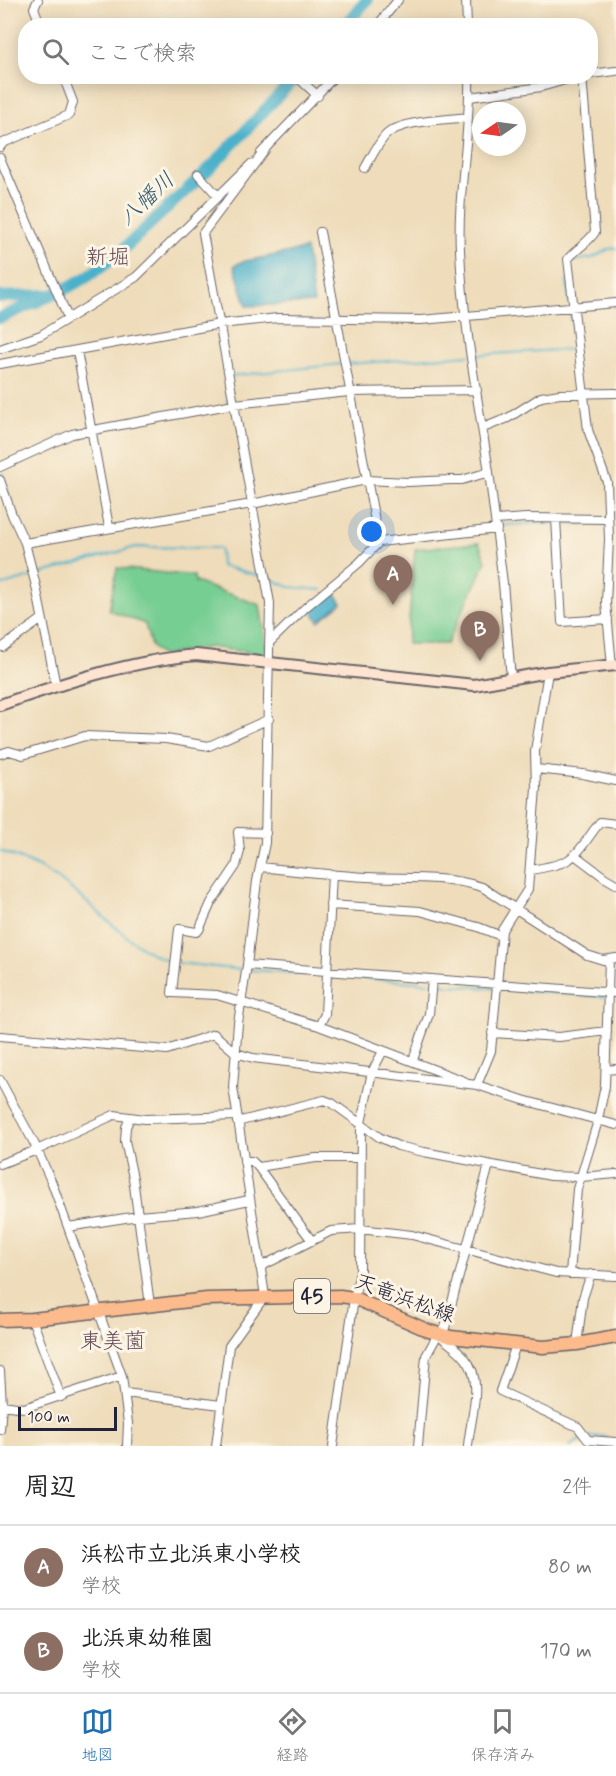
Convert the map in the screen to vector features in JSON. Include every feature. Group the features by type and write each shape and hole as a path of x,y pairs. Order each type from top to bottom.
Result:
{"main road":[{"name":"天竜浜松線","path":"0,1320 32,1319 207,1299 340,1296 354,1298 438,1334 543,1347 616,1337"}],"street":[{"path":"38,0 34,8 38,18"},
{"path":"383,18 398,0"},
{"path":"466,0 467,18"},
{"path":"598,73 616,71"},
{"path":"0,147 3,143 69,115 73,102 66,84"},
{"path":"305,84 318,96"},
{"path":"0,349 41,335 136,277 328,84"},
{"path":"469,84 462,172 459,249 466,315 497,525 511,679"},
{"path":"470,97 552,84"},
{"path":"0,705 56,686 182,656 214,656 455,685 486,685 548,672 614,665 606,603 612,529 608,519 607,482 588,430 568,260 577,248 591,238 595,232 582,84"},
{"path":"365,168 388,133 402,126 468,117"},
{"path":"216,1446 229,1346 265,1296 233,1087 238,1023 266,833 270,603 204,233 265,150"},
{"path":"0,158 68,318"},
{"path":"198,174 218,196"},
{"path":"320,232 378,542"},
{"path":"0,364 220,324 278,318 421,320 616,303"},
{"path":"77,351 109,527"},
{"path":"0,467 66,437 234,404 349,392 477,390"},
{"path":"483,428 508,418 541,397 616,393"},
{"path":"25,543 252,504 366,480 408,482 462,480 489,472"},
{"path":"0,480 25,543 34,576 56,686"},
{"path":"270,642 306,607 359,564 378,542 497,525 608,519"},
{"path":"556,522 562,622 608,619"},
{"path":"3,647 42,619"},
{"path":"473,1084 491,1051 502,930 528,889 536,788 535,751 548,672"},
{"path":"0,754 9,751 23,755 85,736 166,739 209,746 268,719"},
{"path":"536,769 583,774 616,781"},
{"path":"530,870 556,866 576,856 600,822 616,824"},
{"path":"266,833 238,832 240,851 236,866 211,903 199,930 196,932 179,929 172,993 217,995 319,1026 473,1084 616,1125"},
{"path":"576,856 616,884"},
{"path":"261,867 332,874 467,882 482,887 587,955 603,960 613,958 605,1086 598,1120 577,1189 570,1274"},
{"path":"319,1026 325,1014 332,874"},
{"path":"330,905 420,911 478,927 501,936"},
{"path":"248,965 431,982 611,995"},
{"path":"412,1060 429,1014 431,982"},
{"path":"492,1033 559,1037 607,1031"},
{"path":"0,1036 167,1050 214,1034 236,1053 262,1060 473,1084"},
{"path":"333,1446 354,1298 360,1272 361,1123 372,1072 383,1051"},
{"path":"606,1070 616,1069"},
{"path":"0,1080 3,1091 37,1150 68,1227 122,1376 127,1446"},
{"path":"0,1164 114,1115 130,1118 237,1119 324,1100 332,1102 379,1137 398,1146 551,1176 616,1174"},
{"path":"130,1118 126,1127 125,1140 133,1178 150,1305"},
{"path":"258,1167 316,1158 360,1158"},
{"path":"244,1161 252,1161 258,1167 312,1241"},
{"path":"418,1446 426,1356 438,1334 446,1328 489,1165"},
{"path":"68,1227 138,1216 198,1211 249,1200"},
{"path":"260,1267 332,1231 360,1229 412,1235 549,1271 616,1276"},
{"path":"577,1344 583,1298 591,1274"},
{"path":"32,1319 60,1397"},
{"path":"438,1334 467,1360 475,1381 476,1391 468,1446"},
{"path":"516,1345 500,1391 578,1427 587,1437 611,1443"},
{"path":"0,1371 0,1430"},
{"path":"1,1400 24,1408 122,1376"},
{"path":"125,1393 221,1405"}],"green space":[{"path":"479,543 486,561 447,644 407,644 415,549"},
{"path":"117,568 194,576 195,582 260,605 268,655 210,647 162,656 151,646 145,624 109,610"}],"water":[{"path":"306,249 314,303 247,306 234,266 241,262"},
{"path":"335,593 342,603 319,621 311,610"}],"waterway":[{"name":"八幡川","path":"352,18 367,0"},
{"name":"八幡川","path":"0,318 65,289 114,258 213,165 289,84"},
{"path":"572,261 592,258 616,248"},
{"path":"567,279 569,303"},
{"path":"0,297 49,295"},
{"path":"570,313 571,321"},
{"path":"475,355 575,349 575,347"},
{"path":"347,364 470,355"},
{"path":"231,376 342,364"},
{"path":"225,376 229,399 227,402"},
{"path":"2,473 11,501"},
{"path":"499,525 553,523"},
{"path":"559,523 606,524"},
{"path":"383,539 446,531"},
{"path":"30,547 34,563"},
{"path":"36,575 136,547 220,548 221,566 261,576"},
{"path":"0,586 31,577"},
{"path":"267,577 289,587 322,590"},
{"path":"0,851 50,874 78,894 130,939 158,957 172,962"},
{"path":"178,963 243,970"},
{"path":"250,970 323,975"},
{"path":"330,976 429,983"},
{"path":"435,984 605,997"},
{"path":"588,1437 609,1438"},
{"path":"570,1446 583,1438"}],"place":[{"name":"浜松市立北浜東小学校","path":"393,605"},
{"name":"北浜東幼稚園","path":"480,661"}],"district":[{"name":"新堀","path":"108,256"},
{"name":"東美薗","path":"113,1340"}]}
